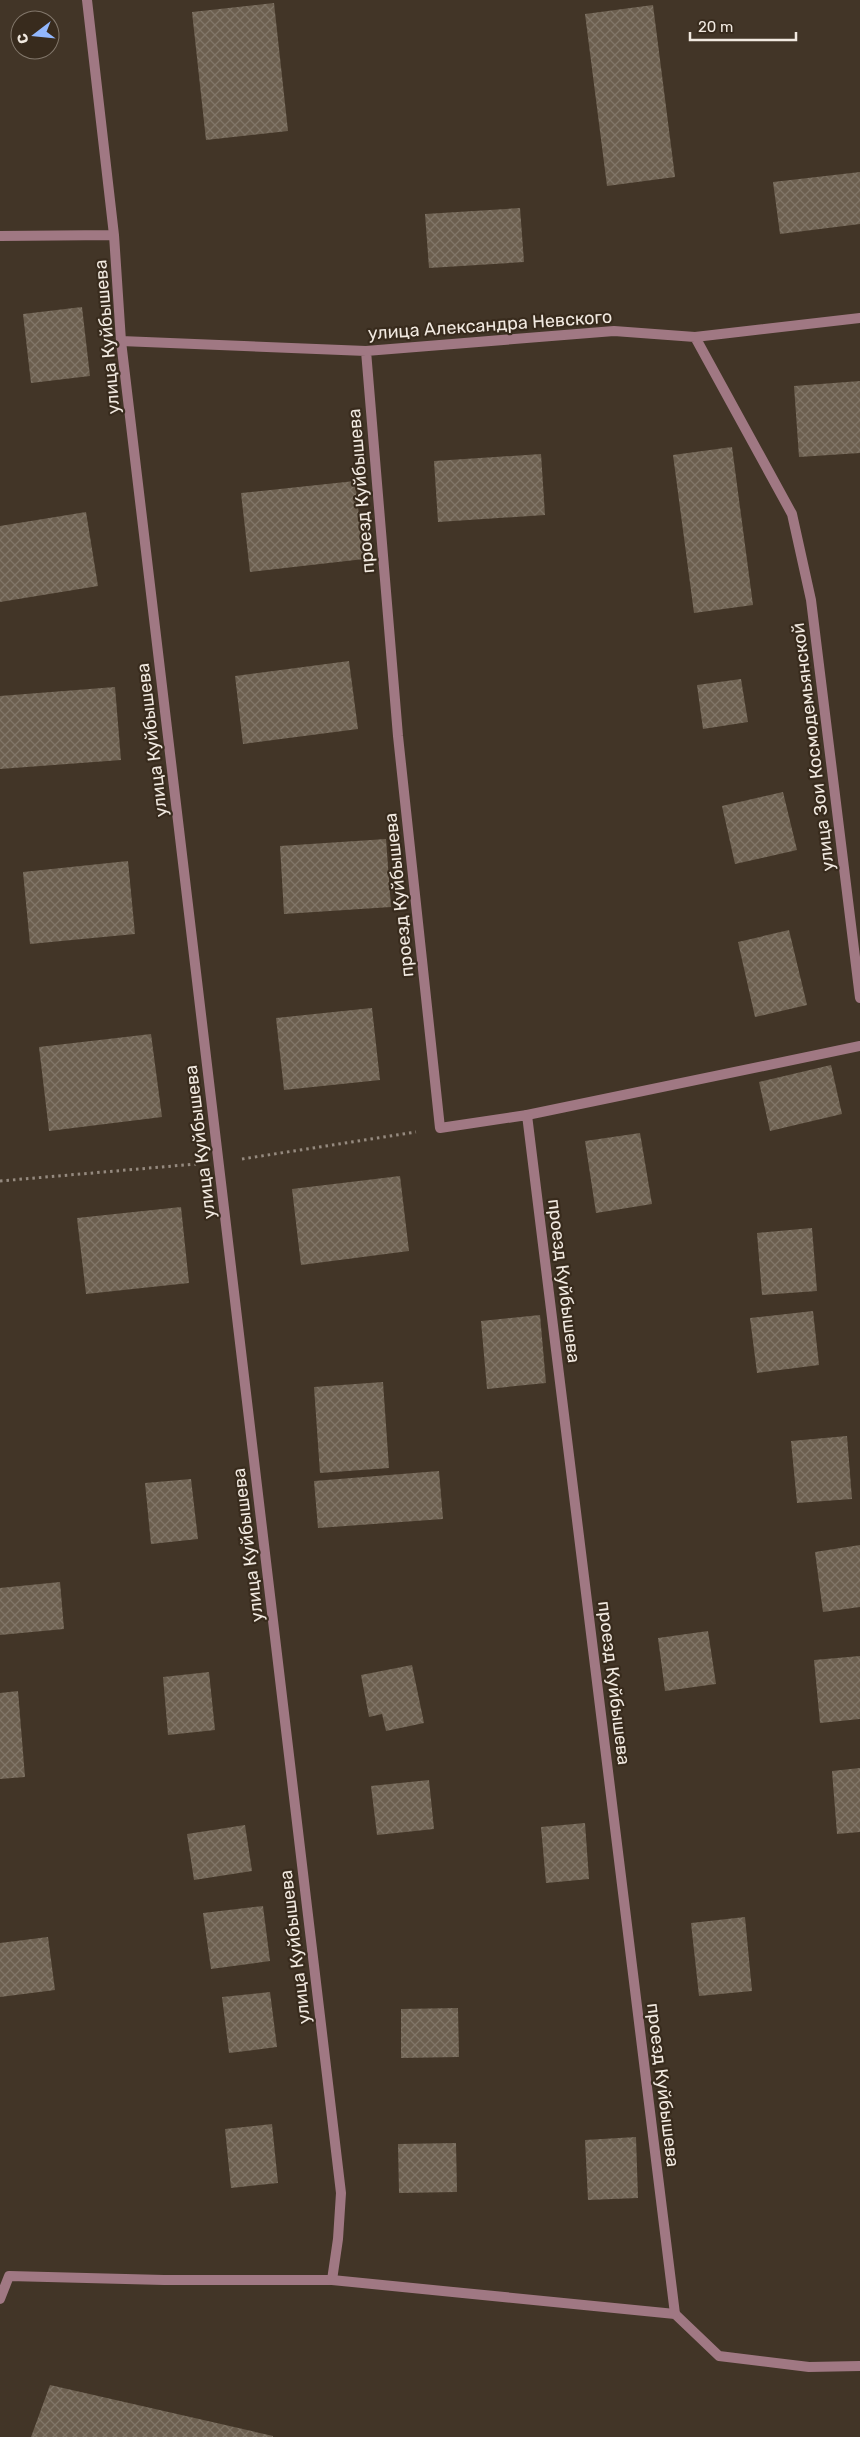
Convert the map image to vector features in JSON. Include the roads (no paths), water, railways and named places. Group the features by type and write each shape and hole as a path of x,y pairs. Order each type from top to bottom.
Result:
{"street":[{"name":"улица Куйбышева","path":"87,0 114,235 121,341 341,2193 338,2239 332,2280"},
{"path":"0,236 114,235"},
{"name":"улица Александра Невского","path":"121,341 366,351 614,331 695,337 860,318"},
{"name":"улица Зои Космодемьянской","path":"695,337 792,514 811,600 860,998"},
{"name":"проезд Куйбышева","path":"366,351 398,736 440,1128 527,1115 675,2314"},
{"path":"527,1115 860,1046"},
{"path":"0,2300 9,2276 164,2280 332,2280 675,2314 719,2356 809,2367 860,2366"}]}
